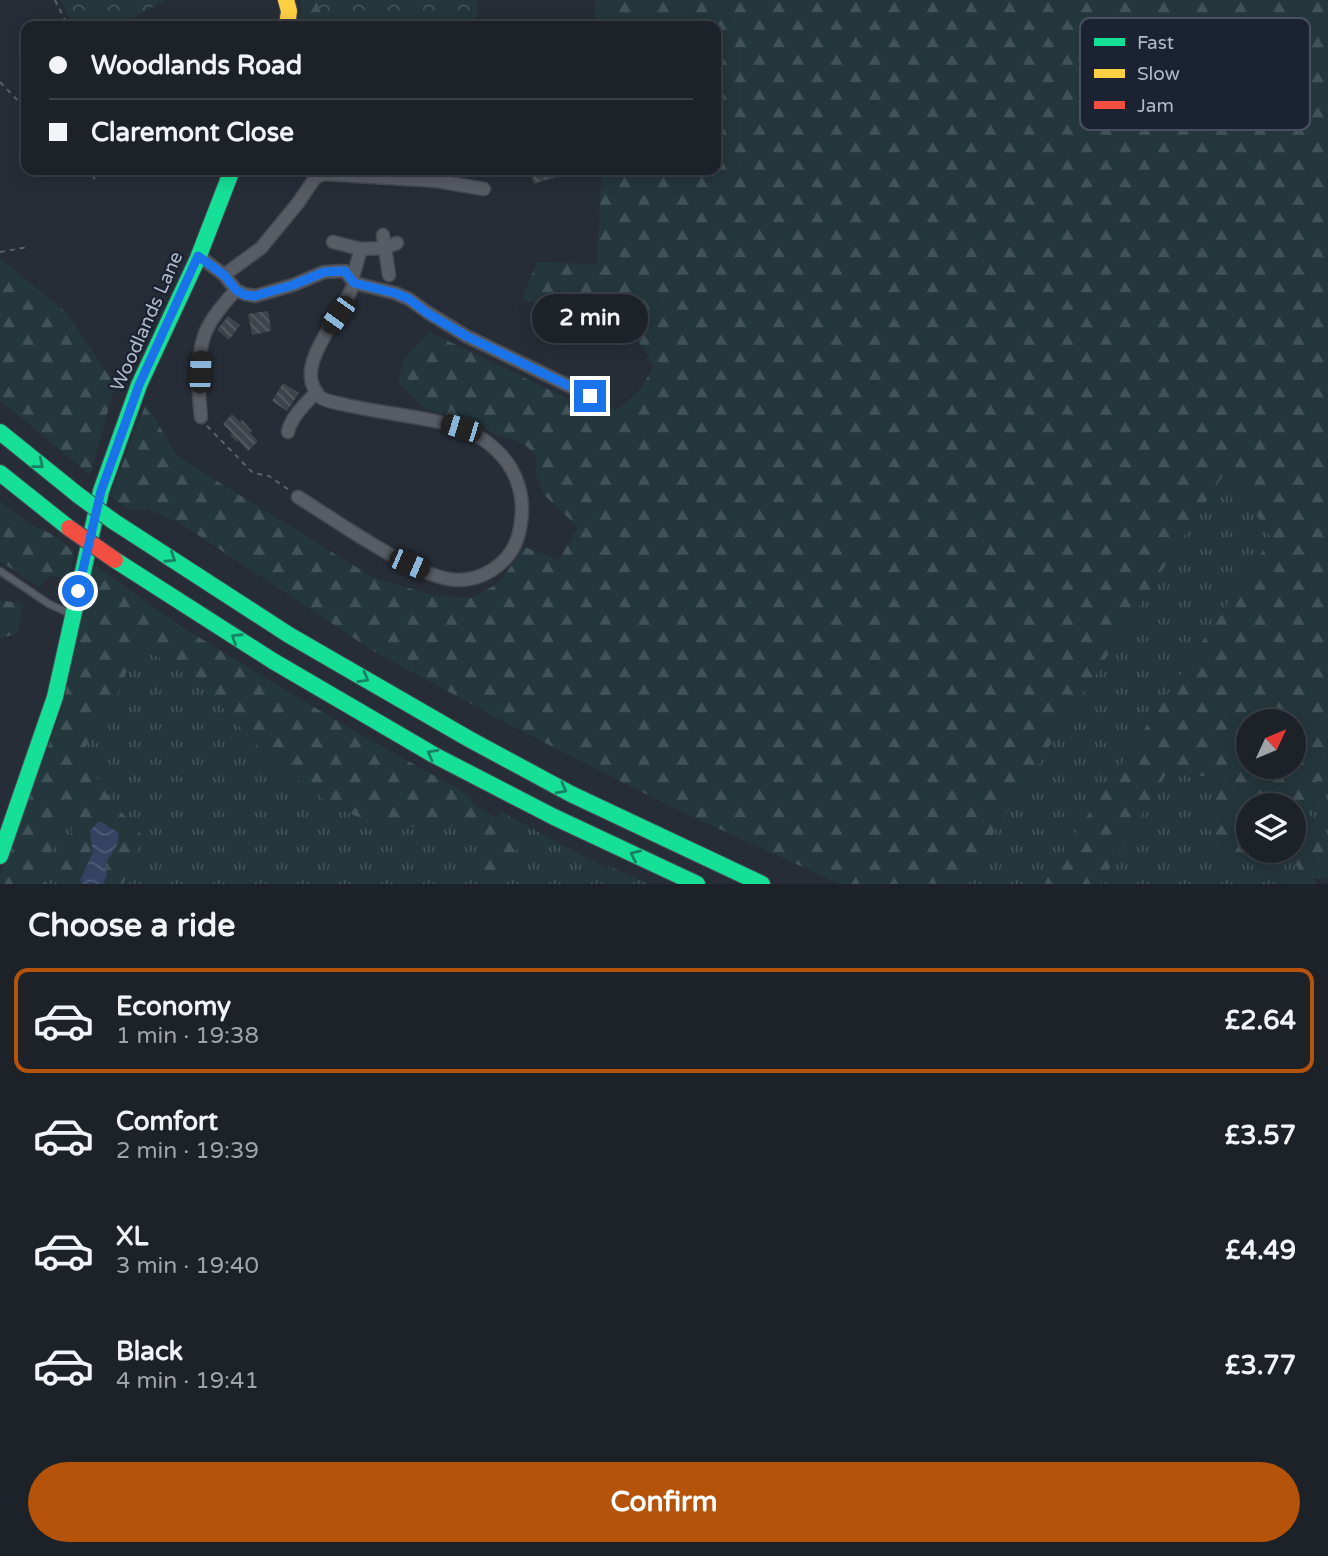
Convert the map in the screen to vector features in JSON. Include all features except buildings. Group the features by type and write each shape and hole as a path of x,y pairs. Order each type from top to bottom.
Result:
{"main road":[{"path":"286,0 289,11 288,21"},
{"name":"Woodlands Lane","path":"0,856 55,697 101,491 139,385 198,256 230,175"},
{"path":"0,432 113,521 289,635 469,739 571,794 762,884"},
{"path":"0,473 69,528 115,560 273,662 434,755 554,817 697,884"}],"street":[{"path":"224,275 261,248 285,221 314,175"},
{"path":"349,175 436,181 484,189"},
{"path":"333,242 361,249 388,242 389,275"},
{"path":"298,497 409,564 457,580 481,576 494,570 508,557 518,538 523,508 516,477 508,462 494,448 461,428 321,398 311,383 311,370 317,352 327,330 351,293 361,249"},
{"path":"198,256 245,295 255,296 293,285 324,272 345,271 353,281 409,299 466,336 590,396"},
{"path":"201,417 201,344 208,326 236,290"},
{"path":"288,432 295,416 316,392"}],"lane":[{"path":"0,571 49,604 73,614"}],"path":[{"path":"55,0 66,21"},
{"path":"0,82 21,104"},
{"path":"91,175 95,179"},
{"path":"0,252 28,247"},
{"path":"201,417 253,473 269,476 298,497"}],"green space":[{"path":"61,0 166,0 126,21 72,21"},
{"path":"299,0 316,0 324,21 299,21 302,7"},
{"path":"316,0 478,0 476,21 324,21"},
{"path":"595,0 1328,0 1328,780 1306,783 1305,793 1236,793 1236,863 1239,864 1208,855 1219,777 1166,774 1100,884 1042,884 1271,538 1227,469 961,884 840,884 671,807 508,724 372,650 180,523 148,509 130,510 110,496 146,404 178,457 374,578 436,596 472,598 500,582 524,547 559,560 578,527 544,495 536,473 536,455 524,444 424,408 398,382 405,358 429,332 577,403 618,410 641,388 654,366 633,333 522,299 537,262 597,264 602,175 721,175 721,21 596,21"},
{"path":"0,259 67,313 115,385 90,475 0,400"},
{"path":"1227,468 1272,537 1042,884 961,884"},
{"path":"0,501 25,521 51,534 74,551 69,580 50,575 39,587 0,561"},
{"path":"92,563 177,624 354,731 469,795 473,804 529,839 513,853 500,884 484,884 478,831 428,822 397,832 338,809 272,762 192,674 137,645 119,691 89,738 83,756 112,802 144,837 123,884 103,884 107,876 106,863 117,845 90,832 93,852 80,880 82,884 63,884 59,871 75,819 66,798 58,818 45,884 0,884 0,875 62,710"},
{"path":"0,600 23,604 17,634 0,638"},
{"path":"80,617 326,742 473,804 496,818 500,811 608,868 609,866 649,884 0,884 0,875 62,710"},
{"path":"1328,623 1328,835 1306,811 1306,793 1236,793 1236,863 1303,863 1303,884 1065,884 1157,752"},
{"path":"1306,810 1328,835 1328,878 1314,878 1315,884 1303,884 1303,877 1295,863 1306,863"}],"water":[{"path":"99,821 119,833 117,845 106,863 107,876 103,884 82,884 80,880 93,852 90,831"}],"traffic: fast":[{"path":"0,856 55,697 101,491 139,385 198,258 230,175"},
{"path":"0,432 78,495"},
{"path":"0,473 69,528"},
{"path":"78,495 113,521"},
{"path":"113,521 289,635 469,739 571,794 762,884"},
{"path":"115,560 273,661 434,755 554,817 697,884"}],"traffic: slow":[{"path":"286,0 289,11 288,21"}],"traffic: jam":[{"path":"69,528 115,560"}],"route":[{"path":"78,591 101,491 139,385 198,256 245,295 255,296 293,285 324,272 345,271 354,283 409,299 466,336 590,396"}]}
